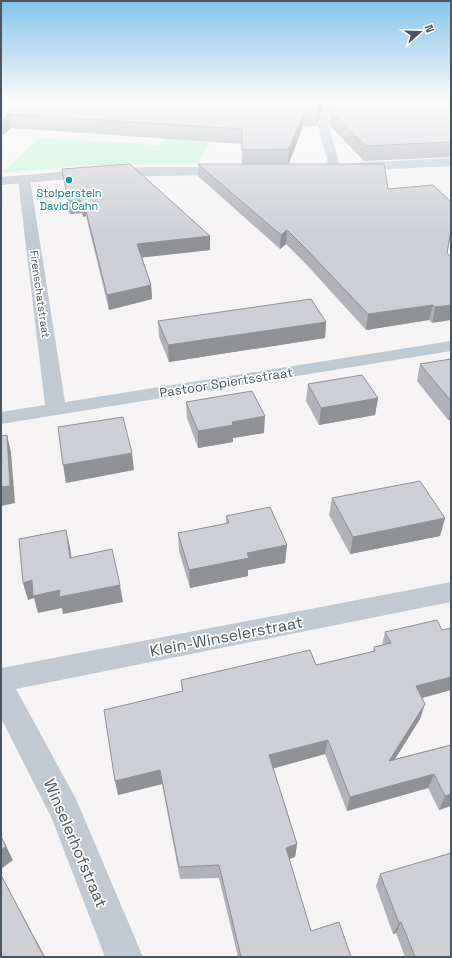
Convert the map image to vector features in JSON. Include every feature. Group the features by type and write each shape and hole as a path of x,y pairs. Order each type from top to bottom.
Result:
{"street":[{"path":"329,146 335,168"},
{"path":"320,169 451,162"},
{"path":"1,181 92,173 142,171 237,171"},
{"name":"Firenschatstraat","path":"24,179 56,410"},
{"name":"Pastoor Spiertsstraat","path":"1,418 451,346"},
{"name":"Klein-Winselerstraat","path":"1,680 451,592"},
{"name":"Winselerhofstraat","path":"1,689 65,810 124,957"}],"green space":[{"path":"31,146 208,146 199,163 77,166 4,173 4,171"}],"building":[{"path":"242,146 290,146 289,149 242,150"},
{"path":"130,164 210,236 137,244 151,285 107,295 84,203 81,203 80,200 68,201 62,169"},
{"path":"198,164 384,164 388,189 433,185 451,202 451,230 447,253 451,257 451,305 435,307 433,305 368,314 287,230 281,235"},
{"path":"311,299 326,322 168,345 158,321"},
{"path":"451,359 451,401 420,364"},
{"path":"362,375 378,398 321,408 308,384"},
{"path":"252,391 265,416 232,422 233,425 198,431 186,402"},
{"path":"123,417 132,453 63,465 58,427"},
{"path":"7,435 10,486 1,487 1,436"},
{"path":"420,481 445,518 353,537 332,498"},
{"path":"270,507 287,545 247,553 249,558 189,570 178,533 229,523 226,516"},
{"path":"66,530 70,558 112,549 120,585 59,597 60,590 33,596 32,580 23,583 19,539"},
{"path":"437,620 442,630 451,628 451,677 416,686 425,704 389,761 451,745 451,794 445,796 434,774 350,797 328,740 269,755 297,844 286,848 311,931 339,922 351,957 241,957 219,865 179,867 160,770 115,781 104,710 183,691 181,680 310,650 316,665 375,651 374,647 391,643 385,632"},
{"path":"1,837 6,846 1,850"},
{"path":"451,853 451,957 415,957 401,922 399,923 380,874"},
{"path":"1,875 44,957 1,957"}],"place":[{"name":"Stolperstein David Cahn","path":"69,180"}]}
